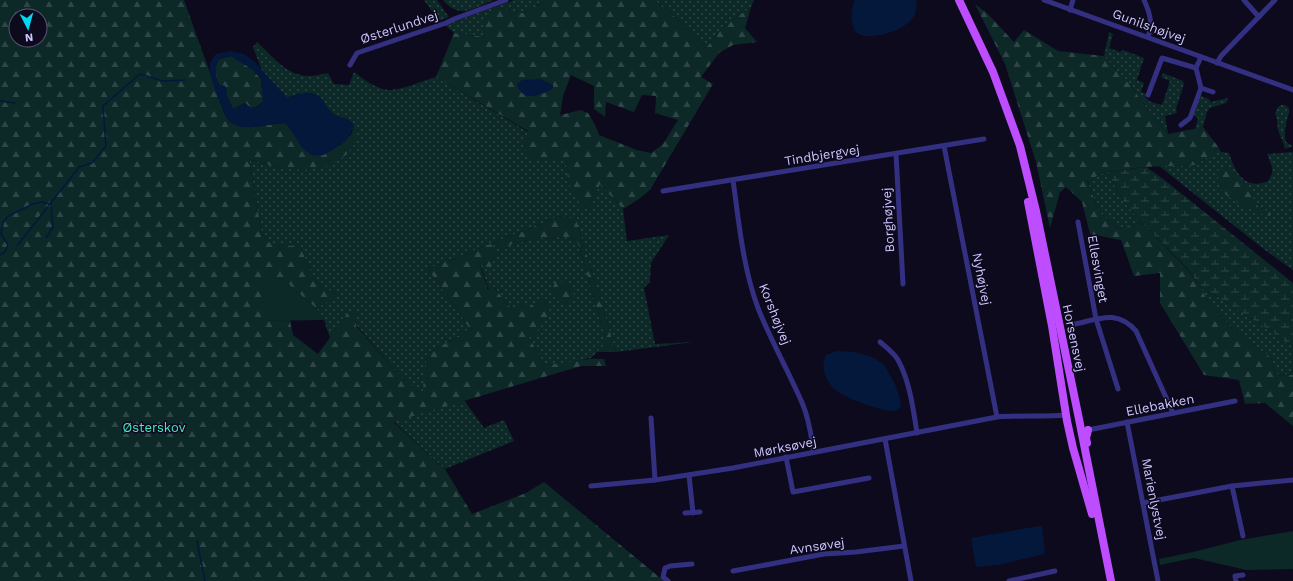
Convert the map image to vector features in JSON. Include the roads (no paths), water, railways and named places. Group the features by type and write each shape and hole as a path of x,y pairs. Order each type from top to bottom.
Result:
{"main road":[{"name":"Horsensvej","path":"959,0 993,72 1020,146 1034,204 1069,370 1110,581"},
{"name":"Horsensvej","path":"1004,102 1041,262 1066,415 1073,448 1090,505 1106,581"},
{"path":"1069,370 1070,402 1069,411 1066,415 1074,426 1083,455 1088,464"},
{"path":"1088,430 1086,438 1088,464"}],"street":[{"name":"Østerlundvej","path":"350,65 357,52 446,23 506,0"},
{"name":"Gunilshøjvej","path":"1044,0 1293,90"},
{"path":"1070,10 1073,0"},
{"path":"1144,0 1151,22 1148,38"},
{"path":"1244,0 1259,17"},
{"path":"1217,62 1275,0"},
{"path":"1181,125 1190,118 1201,88 1196,68 1201,57"},
{"name":"Gunilshøjvej","path":"1148,95 1162,58 1196,68"},
{"path":"1201,88 1213,92"},
{"name":"Tindbjergvej","path":"662,191 984,140"},
{"name":"Nyhøjvej","path":"944,146 997,417"},
{"name":"Borghøjvej","path":"896,154 903,284"},
{"name":"Korshøjvej","path":"733,180 746,267 752,289 763,321 803,405 814,452"},
{"name":"Ellesvinget","path":"1078,222 1096,319 1118,389"},
{"name":"Ellesvinget","path":"1075,324 1111,317 1120,318 1129,323 1136,331 1173,413"},
{"path":"880,342 898,360 906,379 911,396 917,433"},
{"name":"Ellebakken","path":"1088,430 1235,400"},
{"name":"Mørksøvej","path":"591,486 655,480 732,468 997,417 1015,415 1044,417 1066,415"},
{"path":"651,418 655,480"},
{"name":"Marienlystvej","path":"1127,422 1158,581"},
{"path":"885,439 911,581"},
{"path":"786,457 793,492 869,478"},
{"path":"689,475 693,513"},
{"path":"1143,503 1232,486 1293,480"},
{"path":"1232,486 1243,536"},
{"path":"685,514 700,512"},
{"name":"Avnsøvej","path":"733,571 824,554 862,552 904,546"},
{"path":"668,581 663,577 665,568 670,566 692,564"},
{"path":"1009,581 1055,571"},
{"path":"1236,581 1235,576 1243,574"}],"water":[{"path":"855,0 917,1 915,14 899,29 882,35 865,36 857,33 853,27 852,7"},
{"path":"230,51 244,54 253,60 287,98 304,93 312,93 320,97 331,112 336,116 352,123 354,126 351,133 338,147 323,155 316,155 310,154 305,150 285,123 245,127 231,123 221,106 211,75 210,63 216,54","holes":["231,56 252,69 261,79 263,102 256,107 251,108 245,103 233,109 226,94 226,88 224,85 220,86 217,79 217,63 219,59"]},
{"path":"541,79 553,85 553,88 538,95 525,95 522,93 517,84 522,80"},
{"path":"837,351 869,356 885,366 897,388 901,407 896,411 889,411 874,407 849,398 833,388 825,374 824,360 826,355"},
{"path":"1042,526 1044,554 998,565 976,567 971,538"}],"waterway":[{"path":"17,246 79,167 92,163 106,146 103,106 140,74 163,81 185,80"},
{"path":"0,101 15,103"},
{"path":"0,255 5,252 8,245 1,234 3,223 8,216 33,204 41,202 51,204 53,227 46,238"},
{"path":"197,541 205,581"}],"park label":[{"name":"Østerskov","path":"154,427"}]}
